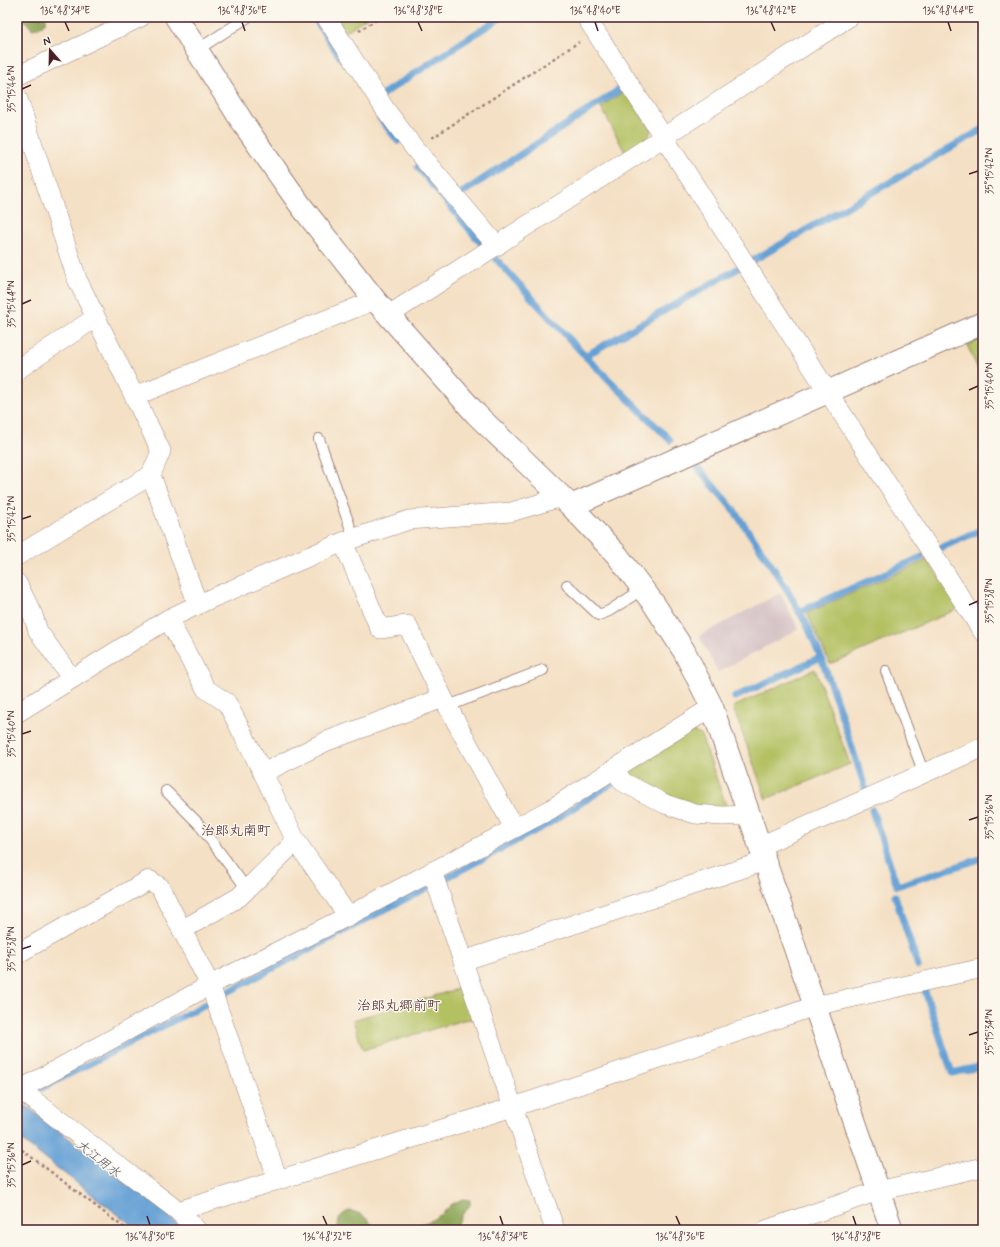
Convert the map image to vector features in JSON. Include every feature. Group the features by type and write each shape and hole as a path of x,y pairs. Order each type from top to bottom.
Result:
{"street":[{"path":"17,76 141,17"},
{"path":"176,17 245,126 297,200 382,308 476,414 567,502 617,555 654,604 684,651 712,707 892,1230"},
{"path":"326,17 385,109 415,149 497,246"},
{"path":"135,396 382,308 497,246 849,17"},
{"path":"590,24 983,632"},
{"path":"17,96 77,279 161,451 151,476 17,556"},
{"path":"17,370 95,318"},
{"path":"17,713 168,619 348,540 409,520 511,512 567,502 828,392 983,323"},
{"path":"151,476 198,605"},
{"path":"348,540 380,630 407,625 445,702 514,828"},
{"path":"17,583 33,615 38,631 72,679"},
{"path":"168,619 206,689 227,703 296,841 348,916"},
{"path":"263,773 327,741 445,702"},
{"path":"197,1230 178,1211 18,1090 210,985 348,916 551,809 712,707"},
{"path":"463,961 763,854 924,774 983,748"},
{"path":"614,769 623,782 665,804 695,814 723,816 749,815"},
{"path":"182,930 239,897 296,841"},
{"path":"432,871 555,1230"},
{"path":"17,954 149,880 160,887 210,985 278,1180"},
{"path":"178,1211 513,1107 815,1006 983,968"},
{"path":"766,1230 878,1191 983,1167"}],"lane":[{"path":"197,50 248,17"},
{"path":"319,439 348,540"},
{"path":"567,585 598,615 609,611 643,589"},
{"path":"445,702 544,670"},
{"path":"886,672 924,774"},
{"path":"166,792 198,823 247,889"}],"path":[{"path":"342,42 380,17"},
{"path":"415,149 590,24"},
{"path":"17,1146 127,1230"}],"shaded area":[{"path":"780,593 799,629 718,672 699,636"}],"green space":[{"path":"23,17 46,17 46,21 41,27 32,29"},
{"path":"333,17 367,17 344,33"},
{"path":"626,90 651,130 647,141 626,154 601,107"},
{"path":"983,337 983,380 967,345"},
{"path":"927,560 960,608 830,664 807,613"},
{"path":"815,669 850,764 766,799 733,707"},
{"path":"688,730 701,735 726,805 724,810 697,809 627,774 628,771"},
{"path":"464,987 474,1019 463,1020 363,1050 353,1020"},
{"path":"462,1199 470,1200 470,1205 462,1215 457,1225 443,1230 394,1230 413,1227 430,1221 442,1214 451,1205"},
{"path":"349,1211 356,1212 368,1220 373,1226 388,1230 338,1230 340,1218 343,1214"}],"water":[{"path":"17,1099 163,1210 184,1230 138,1230 17,1137"}],"waterway":[{"path":"314,17 340,57"},
{"path":"383,94 501,17"},
{"path":"462,193 619,90"},
{"path":"380,118 398,141"},
{"path":"752,261 983,129"},
{"path":"418,167 480,242"},
{"path":"497,260 585,356 670,440"},
{"path":"585,356 737,269"},
{"path":"698,468 733,509 788,591 807,625 821,657 866,790"},
{"path":"940,548 983,529"},
{"path":"799,612 922,557"},
{"path":"735,697 821,657"},
{"path":"446,878 546,825 614,782"},
{"path":"872,810 897,886 983,858"},
{"path":"224,994 428,887"},
{"path":"895,896 918,966"},
{"path":"924,988 952,1073 983,1066"},
{"path":"42,1088 206,1004"}],"district":[{"name":"治郎丸南町","path":"236,831"},
{"name":"治郎丸郷前町","path":"399,1006"}],"water label":[{"name":"大江用水","path":"98,1159"}]}
